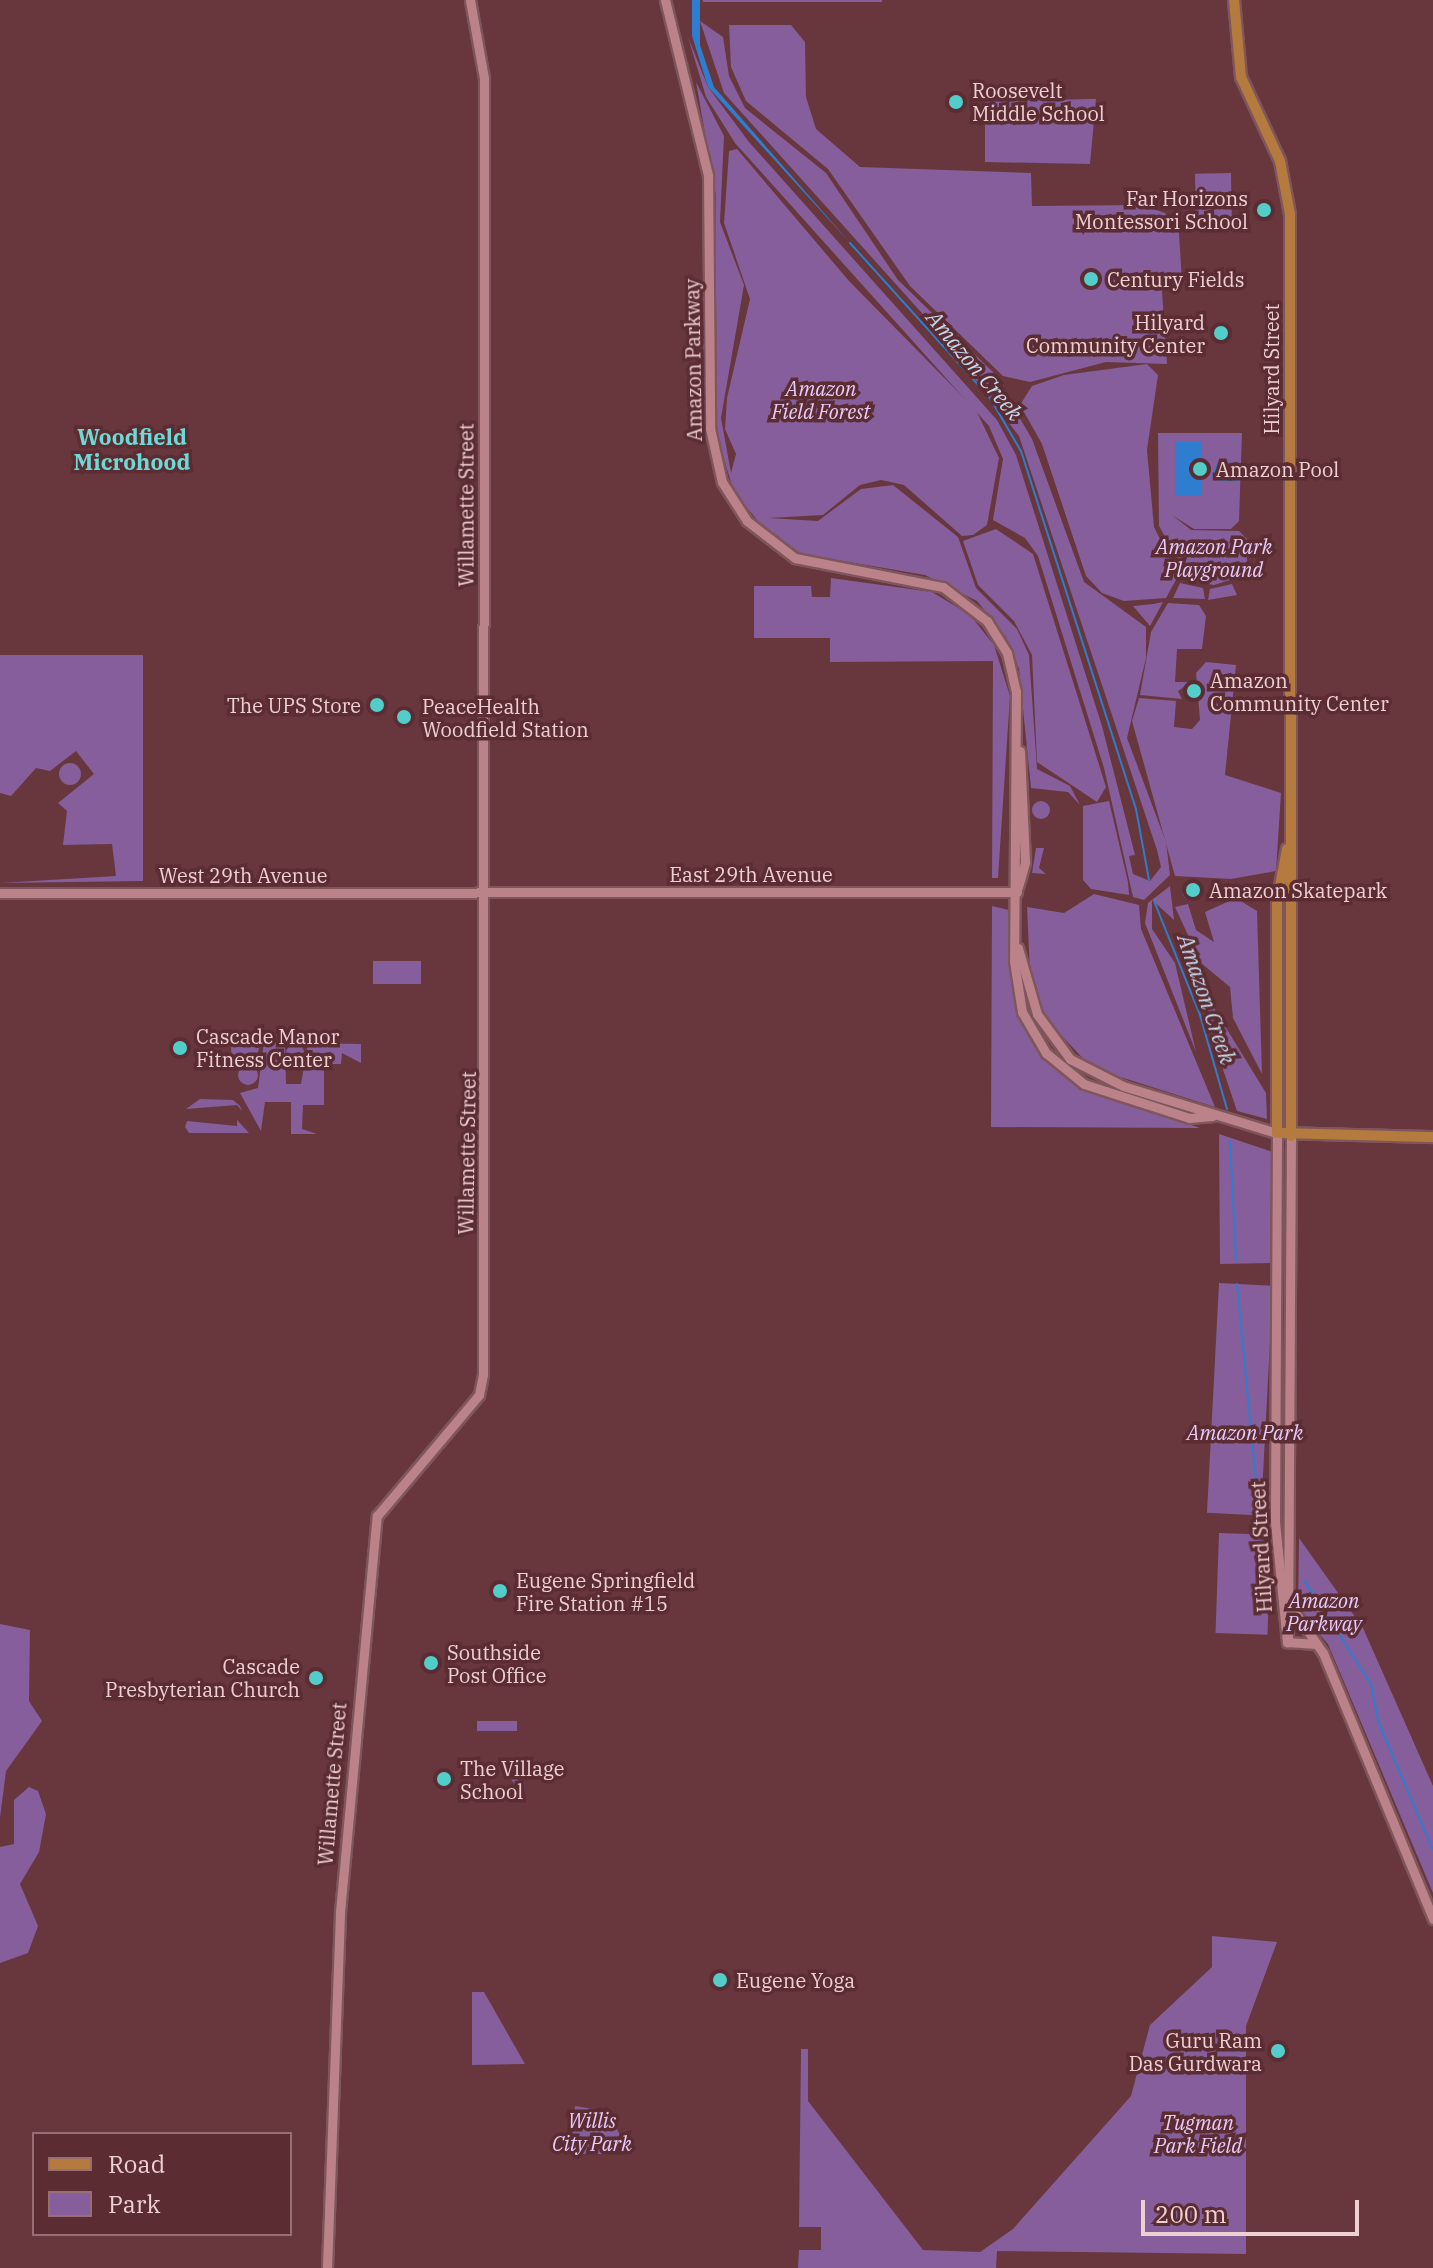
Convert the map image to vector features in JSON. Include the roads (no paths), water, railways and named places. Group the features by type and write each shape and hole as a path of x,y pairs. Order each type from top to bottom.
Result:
{"main road":[{"name":"Willamette Street","path":"327,2268 340,1912 377,1516 479,1395 483,1374 484,63 470,0"},
{"name":"Amazon Parkway","path":"665,0 708,175 710,428 722,482 747,521 795,558 924,582 974,607 1007,653 1017,732 1016,941 1031,1000 1070,1059 1213,1116 1277,1133 1291,1136 1433,1137"},
{"name":"Hilyard Street","path":"1234,0 1241,77 1280,161 1290,214 1288,845 1293,1608 1287,1642"},
{"name":"Hilyard Street","path":"1287,1642 1275,1522 1277,902 1288,845"},
{"name":"East 29th Avenue","path":"485,892 1017,892"},
{"name":"West 29th Avenue","path":"0,893 485,892"},
{"path":"1293,1608 1316,1645 1433,1919"},
{"path":"1287,1642 1316,1645"}],"water":[{"path":"692,0 700,0 700,45 714,87 851,244 708,87 692,36"},
{"path":"1175,441 1202,441 1202,496 1175,496"},
{"path":"1218,461 1238,464 1238,482 1220,481 1224,470 1212,475"}],"waterway":[{"name":"Amazon Creek","path":"850,243 990,398 1021,451 1136,809 1149,880"},
{"name":"Amazon Creek","path":"1154,901 1200,1015 1227,1109"},
{"name":"Amazon Creek","path":"1230,1141 1236,1261"},
{"name":"Amazon Creek","path":"1237,1284 1259,1512"},
{"name":"Amazon Creek","path":"1304,1580 1371,1684 1378,1721 1433,1850"}],"place":[{"name":"Roosevelt Middle School","path":"956,102"},
{"name":"Far Horizons Montessori School","path":"1264,210"},
{"name":"Century Fields","path":"1091,279"},
{"name":"Hilyard Community Center","path":"1221,333"},
{"name":"Amazon Pool","path":"1200,469"},
{"name":"Amazon Community Center","path":"1194,691"},
{"name":"The UPS Store","path":"377,705"},
{"name":"PeaceHealth Woodfield Station","path":"404,717"},
{"name":"Amazon Skatepark","path":"1193,890"},
{"name":"Cascade Manor Fitness Center","path":"180,1048"},
{"name":"Eugene Springfield Fire Station #15","path":"500,1591"},
{"name":"Southside Post Office","path":"431,1663"},
{"name":"Cascade Presbyterian Church","path":"316,1678"},
{"name":"The Village School","path":"444,1779"},
{"name":"Eugene Yoga","path":"720,1980"},
{"name":"Guru Ram Das Gurdwara","path":"1278,2051"}],"district":[{"name":"Woodfield Microhood","path":"132,448"}],"park label":[{"name":"Amazon Field Forest","path":"821,400"},
{"name":"Amazon Park Playground","path":"1214,558"},
{"name":"Amazon Park","path":"1245,1432"},
{"name":"Willis City Park","path":"592,2132"},
{"name":"Tugman Park Field","path":"1198,2134"}]}
